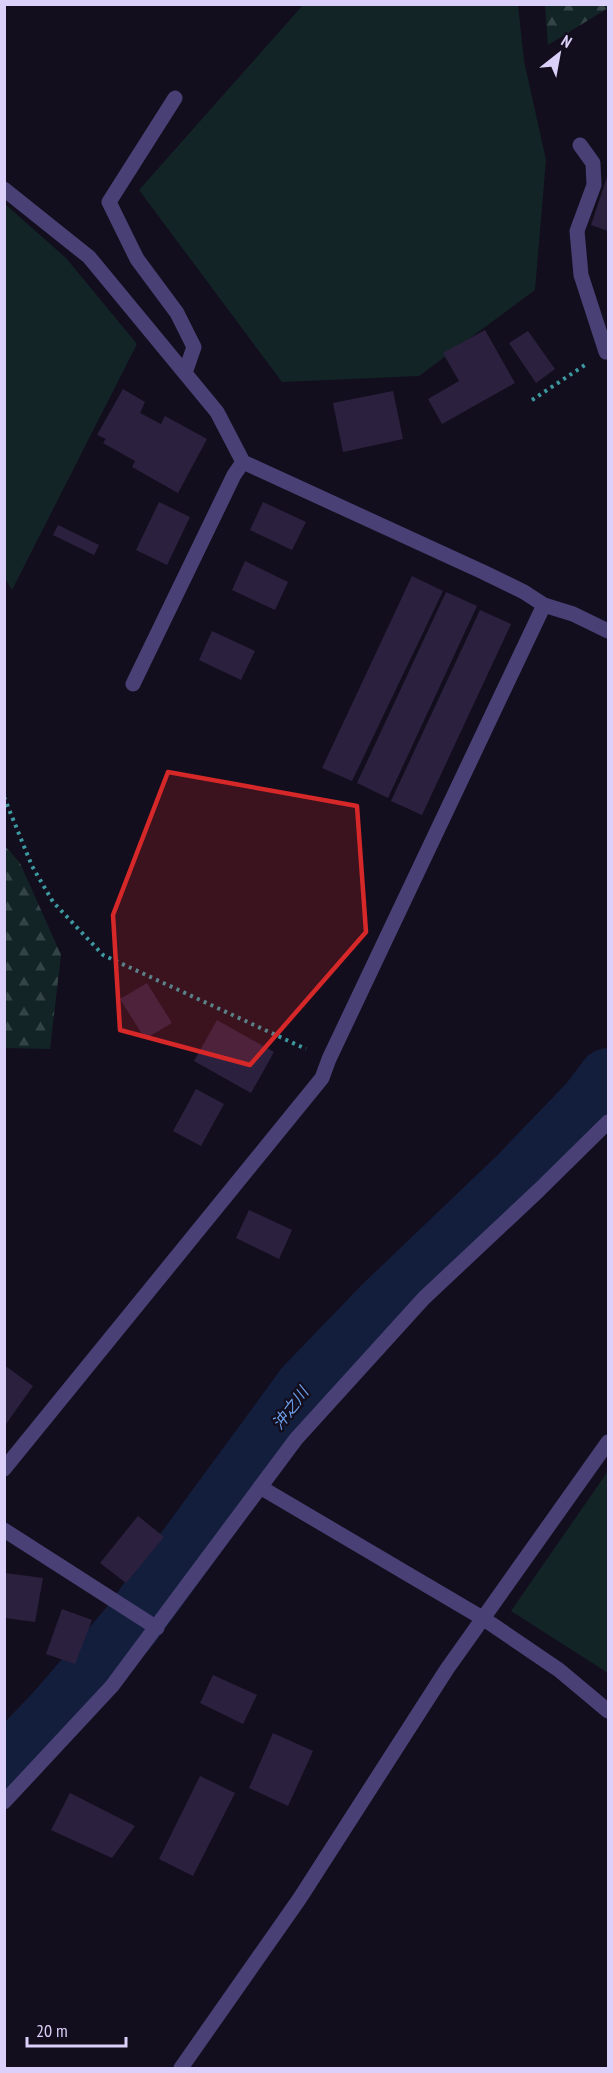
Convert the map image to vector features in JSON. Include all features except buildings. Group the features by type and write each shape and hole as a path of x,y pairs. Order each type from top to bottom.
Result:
{"street":[{"path":"175,98 109,202 137,259 177,313 194,347 185,373"},
{"path":"580,145 593,163 594,185 577,231 581,275 606,352"},
{"path":"4,189 89,257 217,412 243,462 483,572 524,592 544,605 573,614 609,631"},
{"path":"133,684 234,475 243,462"},
{"path":"4,1469 322,1078 544,605"},
{"path":"4,1802 112,1686 296,1439 424,1298 609,1122"},
{"path":"181,2068 300,1898 447,1669 609,1442"},
{"path":"260,1487 484,1619 559,1670 609,1711"},
{"path":"4,1530 157,1628"}],"path":[{"path":"532,400 606,352"},
{"path":"4,797 32,866 53,902 103,955 329,1059"}],"highlighted area":[{"path":"168,772 357,806 366,932 250,1065 120,1030 113,915"}],"green space":[{"path":"303,5 518,5 524,61 546,160 535,290 419,376 282,382 139,190"},
{"path":"545,5 608,5 608,8 548,45"},
{"path":"5,204 66,258 137,344 12,590 4,577"},
{"path":"4,845 20,863 61,955 50,1049 5,1048"},
{"path":"608,1471 608,1673 511,1611"}],"waterway":[{"name":"沖之川","path":"4,1766 55,1713 130,1626 305,1387 382,1307 518,1177 590,1102 608,1078"}]}
